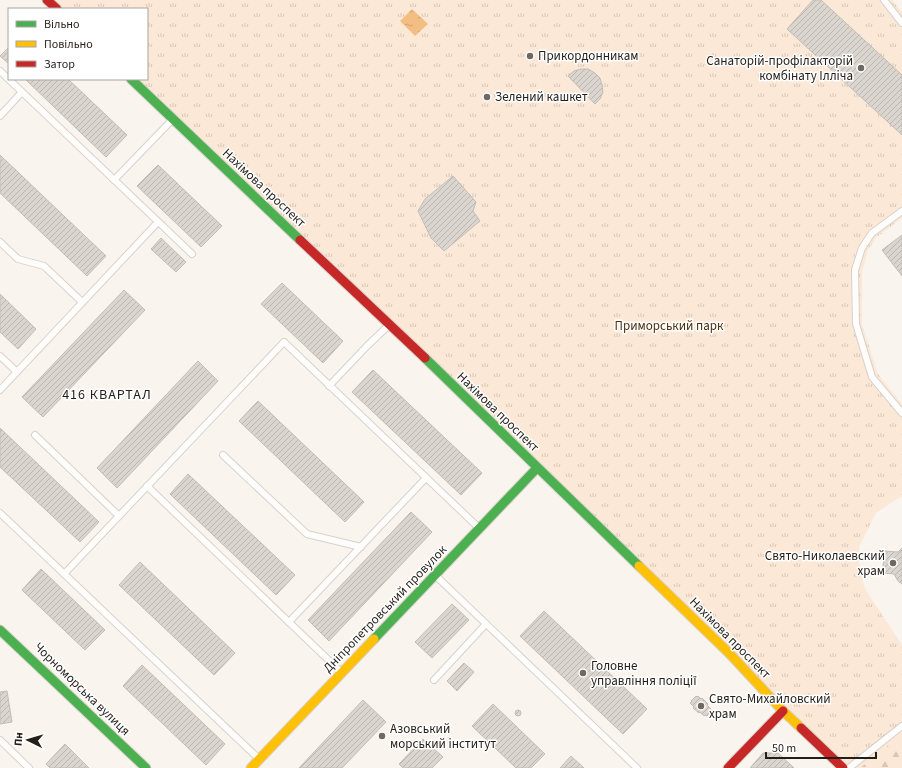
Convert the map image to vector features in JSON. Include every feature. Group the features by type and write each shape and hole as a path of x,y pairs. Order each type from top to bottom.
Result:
{"main road":[{"path":"47,0 56,8"},
{"name":"Нахімова проспект","path":"132,80 426,359 729,653 783,711 843,768"},
{"name":"Дніпропетровський провулок","path":"251,768 537,468"},
{"name":"Чорноморська вулиця","path":"0,630 146,768"},
{"path":"728,768 783,711"}],"lane":[{"path":"884,0 902,23"},
{"path":"0,71 8,79"},
{"path":"9,80 192,254"},
{"path":"0,116 22,92"},
{"path":"114,180 173,119"},
{"path":"902,211 872,234 862,248 856,270 856,324 872,377 902,414"},
{"path":"0,390 158,222"},
{"path":"0,242 18,259 44,266 82,302"},
{"path":"329,386 389,325"},
{"path":"64,574 284,342 479,529"},
{"path":"0,356 17,372"},
{"path":"35,435 120,516"},
{"path":"223,455 307,534 361,547"},
{"path":"290,622 426,478"},
{"path":"147,486 342,672"},
{"path":"0,513 260,759"},
{"path":"435,575 637,768"},
{"path":"434,680 486,624"},
{"path":"849,768 902,726"},
{"path":"0,740 29,768"}],"green space":[{"name":"Приморський парк","path":"47,0 892,0 902,12 902,218 877,237 868,250 862,272 862,324 878,374 902,404 902,497 876,513 859,547 859,562 865,589 902,645 902,734 860,768 850,768 131,80 148,80 148,8 56,8"},
{"path":"902,734 902,768 860,768"}],"water":[{"path":"412,9 428,24 415,36 400,21"}],"building":[{"path":"813,0 821,0 902,75 902,135 787,29"},
{"path":"8,48 8,63 0,56"},
{"path":"588,69 600,78 603,92 600,99 595,104 568,76 574,71"},
{"path":"26,80 69,80 127,135 106,157"},
{"path":"0,155 106,256 87,276 0,193"},
{"path":"158,165 222,226 201,247 137,186"},
{"path":"453,176 476,202 473,211 480,221 444,251 431,238 418,211 425,199"},
{"path":"902,235 902,276 882,250"},
{"path":"161,238 186,262 176,272 151,249"},
{"path":"282,283 343,341 323,363 261,304"},
{"path":"124,290 145,310 43,417 22,397"},
{"path":"0,294 36,329 18,349 0,332"},
{"path":"198,361 218,381 117,488 97,468"},
{"path":"373,370 482,473 461,495 352,392"},
{"path":"258,401 364,502 345,522 239,421"},
{"path":"0,428 99,522 80,542 0,467"},
{"path":"188,474 295,575 276,595 170,494"},
{"path":"411,512 432,532 329,641 308,620"},
{"name":"Свято-Николаевский храм","path":"902,548 902,584 898,581 894,574 882,573 885,551 898,552"},
{"path":"140,562 235,653 214,675 119,585"},
{"path":"41,569 105,630 85,650 22,590"},
{"path":"452,604 469,620 432,658 415,642"},
{"path":"544,611 647,709 623,734 520,636"},
{"path":"464,663 474,672 457,691 447,681"},
{"path":"142,665 225,744 206,765 123,686"},
{"path":"7,691 12,722 0,724 0,692"},
{"name":"Свято-Михайловский храм","path":"696,696 701,699 702,698 711,709 707,716 704,716 700,712 699,713 690,703"},
{"path":"363,700 386,722 342,768 299,768"},
{"path":"493,704 545,754 531,768 516,768 472,726"},
{"path":"518,710 521,713 518,716 515,713"},
{"path":"423,739 443,757 432,768 403,768 399,764"},
{"path":"65,744 89,768 50,768 46,764"},
{"path":"763,753 778,753 794,768 750,768"},
{"path":"571,756 584,768 560,768"}],"traffic: fast":[{"path":"132,80 300,240"},
{"path":"425,358 639,566"},
{"path":"374,639 537,468"},
{"path":"0,630 146,768"}],"traffic: slow":[{"path":"639,566 729,653 783,711 801,728"},
{"path":"251,768 374,639"}],"traffic: jam":[{"path":"47,0 56,8"},
{"path":"300,240 425,358"},
{"path":"728,768 783,711"},
{"path":"801,728 843,768"}],"place":[{"name":"Прикордонникам","path":"530,56"},
{"name":"Санаторій-профілакторій комбінату Ілліча","path":"861,68"},
{"name":"Зелений кашкет","path":"487,97"},
{"name":"Свято-Николаевский храм","path":"893,563"},
{"name":"Головне управління поліції","path":"583,673"},
{"name":"Свято-Михайловский храм","path":"701,706"},
{"name":"Азовський морський інститут","path":"382,736"}],"district":[{"name":"416 КВАРТАЛ","path":"107,395"}]}
